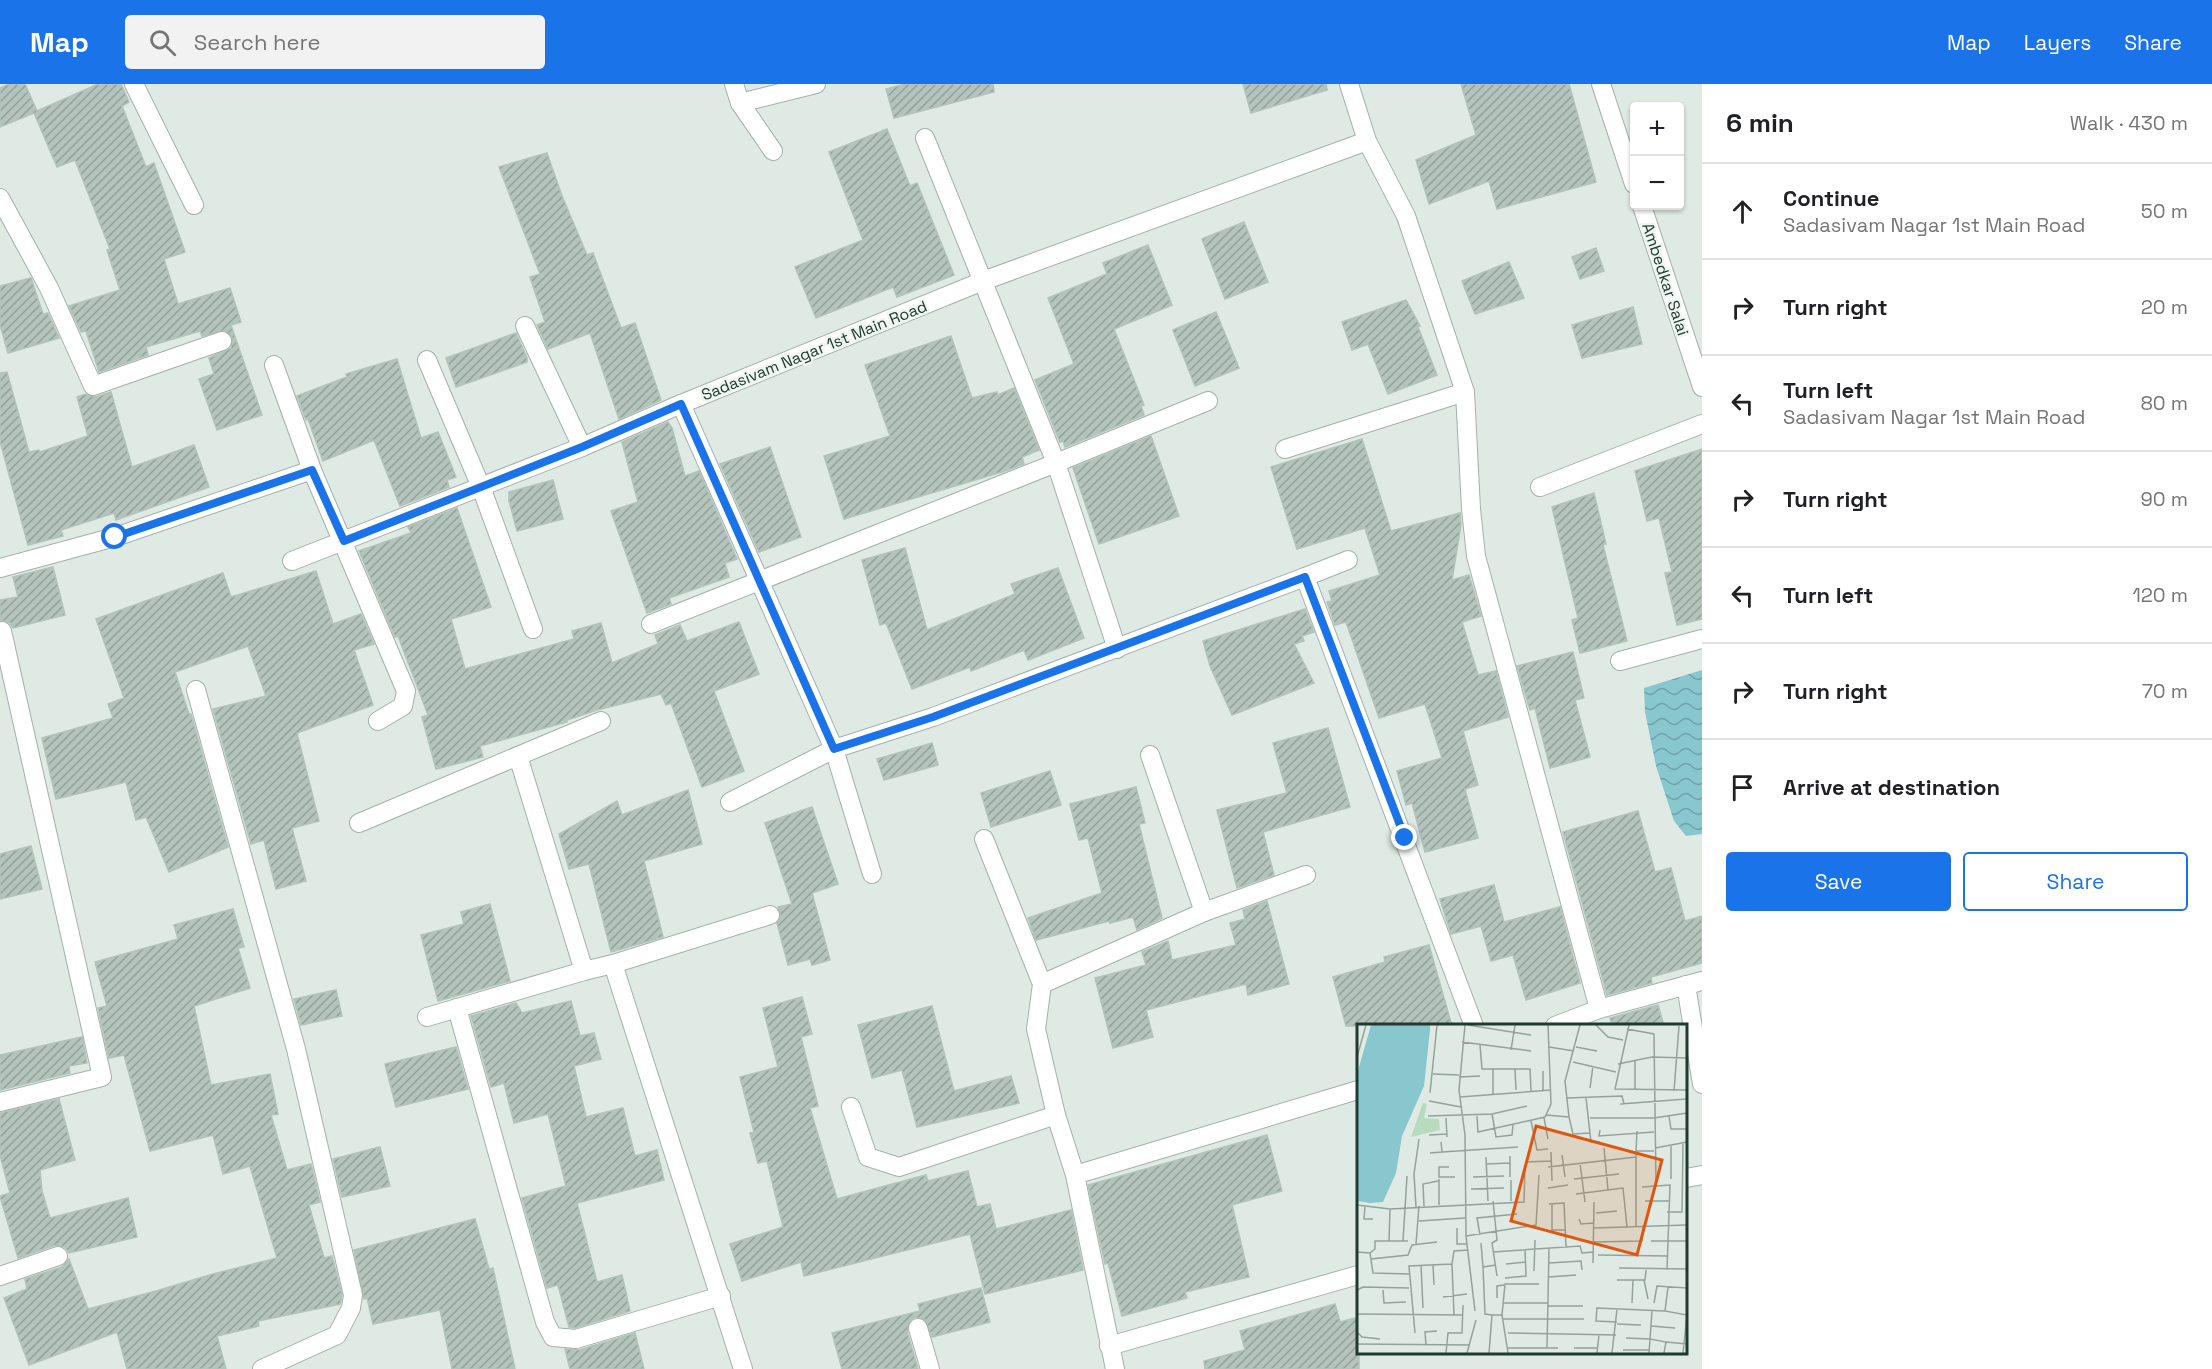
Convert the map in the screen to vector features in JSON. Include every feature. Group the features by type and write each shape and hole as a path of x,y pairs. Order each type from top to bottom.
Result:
{"street":[{"path":"134,84 194,205"},
{"path":"734,84 740,103 773,151"},
{"path":"740,103 816,84"},
{"path":"1349,84 1367,141 1407,216 1465,392 1471,509 1476,556 1599,1009"},
{"path":"1601,84 1630,169"},
{"path":"925,138 1056,463 1117,649"},
{"name":"Sadasivam Nagar 1st Main Road","path":"292,561 582,447 681,404 983,281 1367,141"},
{"path":"0,198 49,288 93,386 222,341"},
{"name":"Ambedkar Salai","path":"1643,210 1702,387"},
{"path":"525,326 582,447"},
{"path":"427,360 481,486 533,629"},
{"path":"274,365 312,470 406,691 403,706 378,720"},
{"path":"1285,449 1465,392"},
{"path":"651,624 1208,401"},
{"path":"681,404 834,749 872,874"},
{"path":"1540,487 1702,424"},
{"path":"0,568 115,537 312,470"},
{"path":"730,802 834,749 933,717 1348,560"},
{"path":"1305,577 1473,1024"},
{"path":"0,1102 102,1077 2,631"},
{"path":"1620,661 1702,639"},
{"path":"196,690 296,1049 353,1295 351,1308 337,1335 262,1369"},
{"path":"359,823 601,721"},
{"path":"1150,755 1204,912"},
{"path":"518,756 584,971"},
{"path":"984,839 1042,984 1036,1029 1056,1115 1075,1176 1115,1369"},
{"path":"1042,984 1204,912 1306,875"},
{"path":"426,1017 613,964 770,915"},
{"path":"613,964 743,1369"},
{"path":"1560,1024 1599,1009 1694,983 1702,1084"},
{"path":"457,1008 545,1322 553,1336 576,1339 721,1296"},
{"path":"1075,1176 1357,1091"},
{"path":"851,1107 868,1157 899,1167 1056,1115"},
{"path":"1687,1178 1702,1175"},
{"path":"0,1276 58,1256"},
{"path":"1109,1346 1357,1276"},
{"path":"918,1328 930,1369"}],"water":[{"path":"1702,670 1702,834 1686,836 1674,821 1656,766 1645,712 1644,688"}],"building":[{"path":"9,84 25,84 37,111 98,84 121,84 129,102 122,106 146,167 154,163 185,252 164,259 178,304 230,288 241,322 231,325 262,415 217,430 199,379 214,374 209,358 231,348 232,337 225,330 202,336 200,331 146,347 148,355 99,372 86,331 81,332 69,306 120,290 107,250 110,249 75,160 57,167 34,113 0,127 0,88"},
{"path":"905,84 993,84 994,92 894,118 886,89"},
{"path":"1243,84 1326,84 1327,90 1251,113"},
{"path":"1461,84 1569,84 1596,182 1497,209 1489,181 1429,204 1416,160 1476,135"},
{"path":"887,129 910,186 917,183 954,275 897,297 893,287 816,318 795,267 863,240 829,152"},
{"path":"547,153 587,255 593,253 621,328 635,323 661,400 619,419 590,333 548,349 537,325 545,322 530,277 540,274 499,167"},
{"path":"1244,222 1268,282 1225,299 1202,239"},
{"path":"1148,245 1172,305 1114,329 1144,405 1141,406 1144,415 1065,447 1063,441 1060,442 1035,380 1074,364 1048,298 1107,274 1103,263"},
{"path":"1596,248 1604,271 1580,279 1572,257"},
{"path":"1509,262 1524,298 1475,314 1462,281"},
{"path":"31,278 43,314 48,313 59,338 8,353 0,325 0,286"},
{"path":"1406,300 1420,326 1418,327 1437,375 1388,394 1368,344 1352,350 1342,322"},
{"path":"1633,307 1642,344 1582,358 1572,325"},
{"path":"1216,312 1239,368 1195,386 1173,330"},
{"path":"516,333 527,362 456,387 446,358"},
{"path":"951,336 972,398 997,392 998,395 1014,388 1039,450 1022,457 1024,464 1002,472 844,519 824,456 890,436 865,365"},
{"path":"397,359 421,438 438,432 456,477 447,480 449,487 400,506 374,440 323,461 297,396 347,377 346,374"},
{"path":"7,372 29,452 39,450 40,452 88,436 77,397 86,394 96,397 111,392 132,467 194,445 209,487 116,520 114,513 61,530 63,536 28,545 0,441 0,373"},
{"path":"668,422 672,428 685,476 699,471 737,559 725,563 729,577 669,598 671,604 647,613 611,511 638,502 622,442"},
{"path":"1151,436 1179,516 1099,544 1073,468"},
{"path":"1362,439 1391,531 1460,513 1461,525 1452,580 1469,575 1481,616 1462,622 1478,675 1496,671 1508,717 1463,731 1478,785 1465,789 1478,838 1425,852 1412,803 1406,805 1397,771 1442,758 1425,704 1379,718 1346,622 1335,625 1327,602 1332,601 1329,591 1380,575 1365,528 1297,549 1271,467"},
{"path":"770,447 801,537 759,552 720,464"},
{"path":"1702,449 1702,619 1677,625 1665,573 1672,572 1659,518 1647,521 1635,471"},
{"path":"553,480 563,519 517,531 509,501 509,492"},
{"path":"1594,493 1606,544 1603,545 1627,641 1580,653 1572,620 1578,618 1552,507"},
{"path":"457,508 491,607 451,619 465,669 574,639 572,631 601,623 612,663 658,644 655,635 680,625 687,641 739,622 759,674 714,691 744,771 702,787 671,703 666,705 661,694 597,710 567,720 567,722 480,746 483,757 436,769 422,717 428,715 398,636 395,637 359,551 411,533 408,527"},
{"path":"905,548 927,630 1015,594 1011,584 1058,568 1084,638 1028,660 1024,650 971,671 970,667 912,689 886,623 880,625 862,560"},
{"path":"53,567 65,615 13,628 10,623 0,620 0,600 18,597 13,577"},
{"path":"316,571 333,624 361,614 374,644 354,650 373,705 297,733 319,821 292,828 306,881 276,889 264,840 251,844 213,709 266,696 248,646 175,672 189,714 191,714 228,847 169,872 146,817 136,820 126,782 56,799 42,738 113,718 108,704 124,698 96,619 223,573 231,597"},
{"path":"1305,609 1314,632 1302,636 1304,641 1294,644 1314,683 1232,715 1210,666 1203,641"},
{"path":"1573,652 1584,698 1575,700 1590,757 1550,768 1535,708 1530,710 1517,666"},
{"path":"1328,728 1350,807 1263,832 1274,875 1237,888 1217,810 1287,793 1273,743"},
{"path":"932,743 938,765 884,780 877,759"},
{"path":"1050,771 1061,805 991,827 981,793"},
{"path":"1136,787 1145,823 1139,824 1162,918 1137,930 1133,917 1036,940 1028,918 1102,893 1088,838 1079,840 1070,804"},
{"path":"688,790 702,844 644,861 663,937 611,952 589,864 569,869 559,834 617,801 622,815"},
{"path":"812,807 838,884 812,893 830,960 812,965 810,959 788,965 777,923 781,917 778,907 792,904 765,823"},
{"path":"1638,811 1655,872 1671,868 1685,921 1702,916 1702,963 1651,977 1652,983 1607,995 1563,832"},
{"path":"31,846 42,889 0,899 0,854"},
{"path":"1494,885 1504,922 1560,907 1580,983 1526,1000 1513,955 1491,961 1481,926 1451,934 1440,899"},
{"path":"1267,901 1289,984 1248,995 1246,984 1146,1010 1153,1037 1113,1048 1095,978 1146,965 1142,952 1168,941 1172,960 1236,945 1230,923 1245,919 1243,910"},
{"path":"490,904 510,981 438,1001 421,935 464,924 461,912"},
{"path":"233,909 244,947 238,948 250,988 194,1006 211,1085 270,1074 278,1114 271,1115 287,1170 311,1164 320,1202 309,1205 324,1258 332,1256 342,1295 340,1304 258,1321 259,1326 217,1336 226,1369 127,1369 117,1332 29,1365 4,1298 27,1289 25,1279 62,1267 69,1259 88,1309 277,1258 250,1166 223,1174 213,1135 150,1151 124,1055 109,1058 98,1008 107,1006 95,962 178,939 174,925"},
{"path":"1429,945 1451,1024 1346,1026 1333,977 1385,962 1384,957"},
{"path":"336,990 342,1016 301,1025 294,999"},
{"path":"802,997 812,1034 801,1037 818,1106 810,1108 837,1199 926,1175 928,1181 968,1171 977,1207 990,1204 996,1229 1071,1210 1083,1270 985,1294 970,1234 804,1276 801,1262 742,1281 730,1244 783,1227 767,1161 758,1163 750,1133 754,1132 740,1077 778,1067 763,1008"},
{"path":"571,1001 580,1036 594,1033 601,1059 574,1066 586,1117 623,1108 635,1156 657,1150 664,1180 577,1203 597,1282 622,1275 630,1311 575,1328 569,1327 558,1285 547,1288 522,1198 566,1186 548,1114 514,1123 504,1083 491,1087 471,1016 516,1003 522,1013"},
{"path":"1658,1005 1663,1024 1612,1024 1610,1018"},
{"path":"932,1006 954,1091 1011,1076 1019,1103 917,1127 902,1070 872,1078 858,1025"},
{"path":"82,1037 87,1063 69,1066 70,1073 0,1090 0,1055"},
{"path":"456,1047 468,1089 396,1107 385,1064"},
{"path":"59,1099 75,1160 40,1170 42,1191 50,1218 128,1198 137,1237 69,1253 65,1247 55,1245 18,1258 0,1196 10,1193 0,1155 0,1113"},
{"path":"1267,1135 1282,1191 1232,1205 1249,1277 1185,1292 1187,1298 1122,1316 1108,1263 1105,1264 1088,1185"},
{"path":"380,1147 390,1186 342,1197 333,1159"},
{"path":"475,1219 489,1269 493,1268 515,1369 452,1369 440,1310 373,1324 367,1298 364,1299 354,1250"},
{"path":"981,1288 990,1322 932,1337 925,1320 915,1317 910,1321 907,1331 918,1369 842,1369 832,1333 920,1311 918,1304"},
{"path":"1335,1304 1340,1322 1357,1318 1359,1369 1205,1369 1204,1361 1245,1350 1240,1331"},
{"path":"635,1333 644,1369 570,1369 565,1349 579,1350"}],"route":[{"path":"115,537 312,470 344,541 582,447 681,404 834,749 933,717 1305,577 1405,838"}]}
